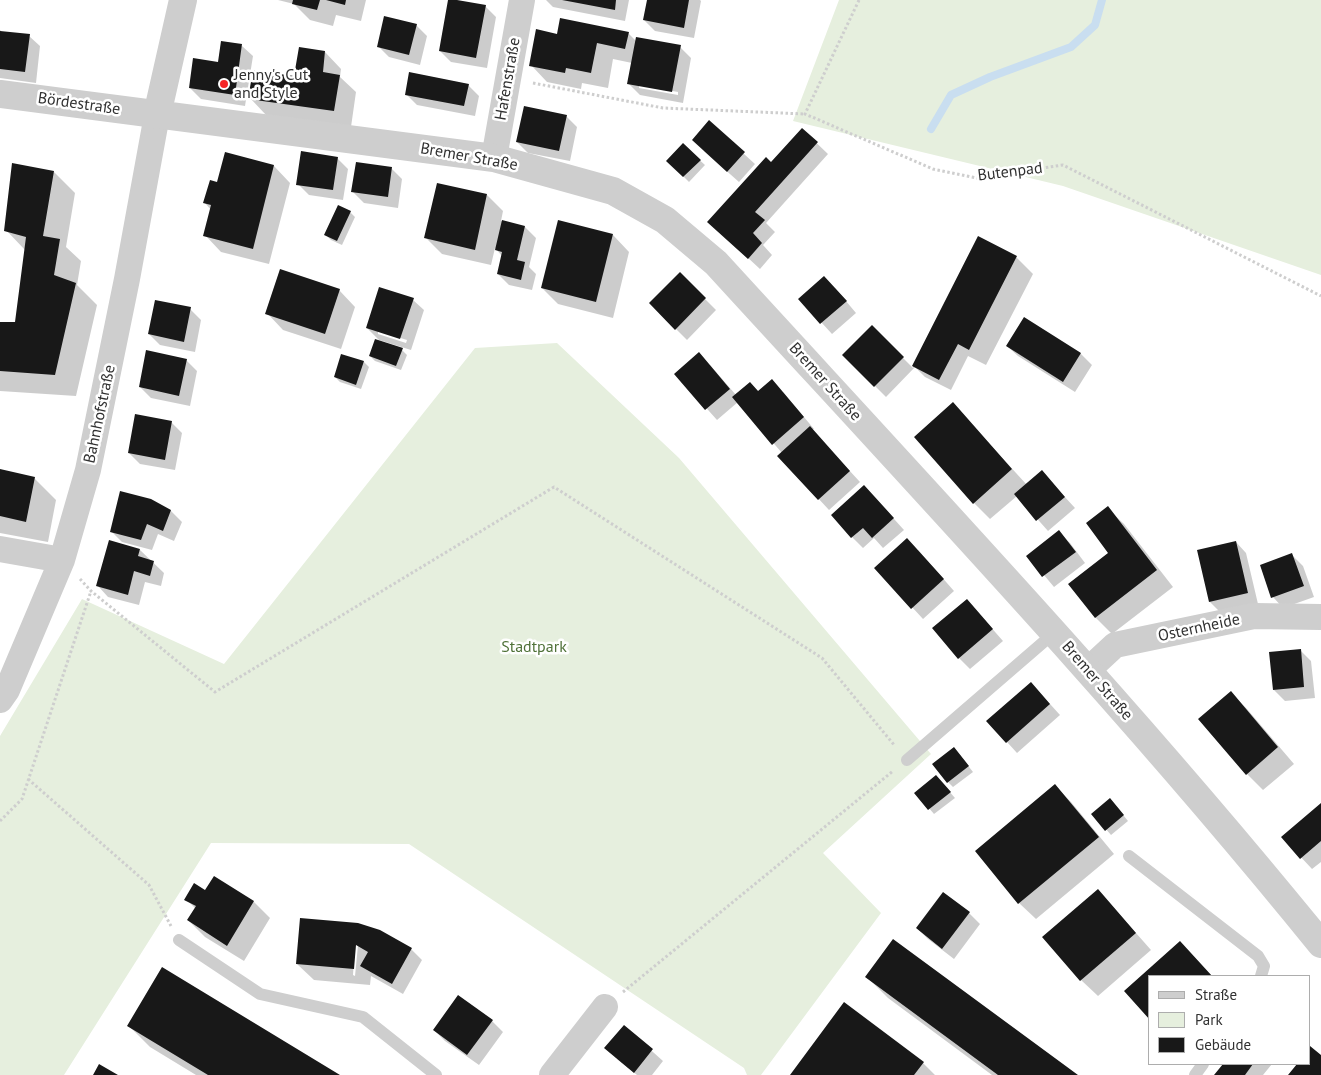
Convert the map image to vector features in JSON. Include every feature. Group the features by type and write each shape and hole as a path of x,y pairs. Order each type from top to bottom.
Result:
{"street":[{"path":"157,115 183,0"},
{"name":"Hafenstraße","path":"494,158 522,0"},
{"name":"Bördestraße","path":"0,94 157,115"},
{"name":"Bremer Straße","path":"157,115 494,158 613,191 665,220 716,263 1088,670 1261,870 1321,944"},
{"name":"Bahnhofstraße","path":"0,700 7,690 62,560 88,470 129,272 157,115"},
{"path":"0,550 62,560"},
{"name":"Osternheide","path":"1088,670 1115,645 1254,616 1321,618"},
{"path":"552,1075 605,1007"}],"lane":[{"path":"907,760 1054,633"},
{"path":"1129,856 1258,956 1264,966 1261,975"},
{"path":"179,940 260,994 363,1017 436,1075"}],"path":[{"path":"508,78 663,108 805,114 859,0"},
{"name":"Butenpad","path":"805,114 933,169 977,178 1063,165 1321,296"},
{"path":"62,560 91,591 215,692 554,487 822,658 907,760 605,1007"},
{"path":"0,821 22,799 91,591"},
{"path":"28,779 149,885 179,940"}],"green space":[{"path":"839,0 1321,0 1321,275 1063,186 793,121"},
{"name":"Stadtpark","path":"557,343 679,458 931,754 823,853 881,913 761,1075 747,1075 744,1068 409,844 211,843 64,1075 0,1075 0,736 82,599 224,664 475,348"}],"building":[{"path":"293,0 320,0 317,10 292,4"},
{"path":"326,0 346,0 345,5"},
{"path":"448,0 486,5 476,58 439,51"},
{"path":"562,0 616,0 615,10"},
{"path":"647,0 689,0 684,28 643,20"},
{"path":"384,16 417,24 409,55 377,47"},
{"path":"560,18 629,32 625,49 597,43 591,73 566,68 565,73 529,66 536,29 557,34"},
{"path":"0,31 30,34 25,72 0,69"},
{"path":"636,37 681,45 672,92 627,84"},
{"path":"221,41 242,44 235,95 189,88 193,58 218,62"},
{"path":"299,47 325,51 323,72 340,75 334,111 248,99 253,70 294,76"},
{"path":"409,72 469,84 464,106 405,95"},
{"path":"524,106 567,115 559,151 516,142"},
{"path":"709,120 745,152 727,172 692,140"},
{"path":"802,128 818,142 755,212 765,220 753,233 762,243 748,259 707,222 766,157 771,162"},
{"path":"683,143 701,160 683,177 666,161"},
{"path":"301,151 338,157 333,190 296,185"},
{"path":"225,152 274,165 253,249 203,236 211,205 203,203 210,180 217,182"},
{"path":"356,162 392,167 388,197 351,192"},
{"path":"12,163 54,171 43,236 60,239 54,275 76,283 55,375 0,371 0,322 15,322 26,237 4,231"},
{"path":"437,183 487,194 475,250 424,238"},
{"path":"338,205 351,211 337,241 324,235"},
{"path":"502,220 525,226 517,260 525,262 521,280 497,274 502,252 495,250"},
{"path":"558,220 613,234 596,302 541,288"},
{"path":"978,236 1017,256 969,350 958,344 939,380 912,366"},
{"path":"280,269 340,289 325,334 265,314"},
{"path":"680,272 706,298 675,330 649,303"},
{"path":"824,276 847,301 820,324 798,299"},
{"path":"379,287 414,298 400,339 366,328"},
{"path":"155,300 191,307 184,342 148,334"},
{"path":"1024,317 1081,353 1063,382 1006,346"},
{"path":"872,325 904,357 874,387 842,355"},
{"path":"375,339 403,348 396,366 369,356"},
{"path":"146,350 187,359 179,396 139,387"},
{"path":"699,352 730,389 705,410 674,374"},
{"path":"341,354 364,361 356,385 334,377"},
{"path":"772,379 804,417 772,445 732,397 750,382 758,391"},
{"path":"953,402 1012,469 973,504 914,437"},
{"path":"135,414 172,421 165,460 128,453"},
{"path":"810,426 850,471 818,500 777,456"},
{"path":"0,469 35,477 26,522 0,516"},
{"path":"1042,470 1065,497 1036,521 1014,494"},
{"path":"864,485 894,518 872,538 863,528 851,538 831,515"},
{"path":"120,491 151,499 171,510 163,531 147,524 141,540 110,532"},
{"path":"1108,506 1157,570 1095,618 1068,584 1108,553 1086,523"},
{"path":"1059,530 1076,552 1042,577 1026,556"},
{"path":"907,538 944,579 911,609 874,568"},
{"path":"109,540 140,549 138,556 154,561 150,576 134,571 128,595 96,586"},
{"path":"1236,541 1248,593 1209,602 1197,550"},
{"path":"1292,553 1304,586 1271,598 1260,565"},
{"path":"967,599 993,629 958,659 932,628"},
{"path":"1301,649 1304,687 1273,690 1269,652"},
{"path":"1031,682 1050,704 1006,743 986,721"},
{"path":"1231,691 1278,747 1246,775 1198,719"},
{"path":"954,747 969,766 947,783 932,764"},
{"path":"936,775 951,792 928,810 914,793"},
{"path":"1055,784 1099,837 1018,904 975,851"},
{"path":"1110,798 1124,815 1105,831 1091,814"},
{"path":"1321,803 1321,841 1300,859 1281,837"},
{"path":"214,876 254,901 227,946 187,920 196,906 184,900 194,883 205,890"},
{"path":"1098,889 1136,933 1080,981 1042,937"},
{"path":"943,892 970,912 942,949 916,928"},
{"path":"300,918 358,923 380,930 412,948 392,984 360,966 368,952 356,945 354,969 296,964"},
{"path":"893,939 1078,1075 998,1075 865,977"},
{"path":"1180,941 1211,975 1148,975 1148,1018 1124,991"},
{"path":"162,967 340,1075 208,1075 127,1026"},
{"path":"458,995 493,1020 467,1055 433,1030"},
{"path":"844,1002 924,1062 914,1075 790,1075"},
{"path":"624,1025 653,1049 634,1073 604,1048"},
{"path":"1311,1047 1321,1055 1321,1075 1288,1075 1296,1065 1311,1065"},
{"path":"99,1064 118,1075 93,1075"},
{"path":"1222,1065 1252,1065 1245,1075 1214,1075"}],"waterway":[{"path":"931,129 951,95 990,77 1071,47 1095,25 1102,0"}],"place":[{"name":"Jenny's Cut and Style","path":"224,84"}]}
